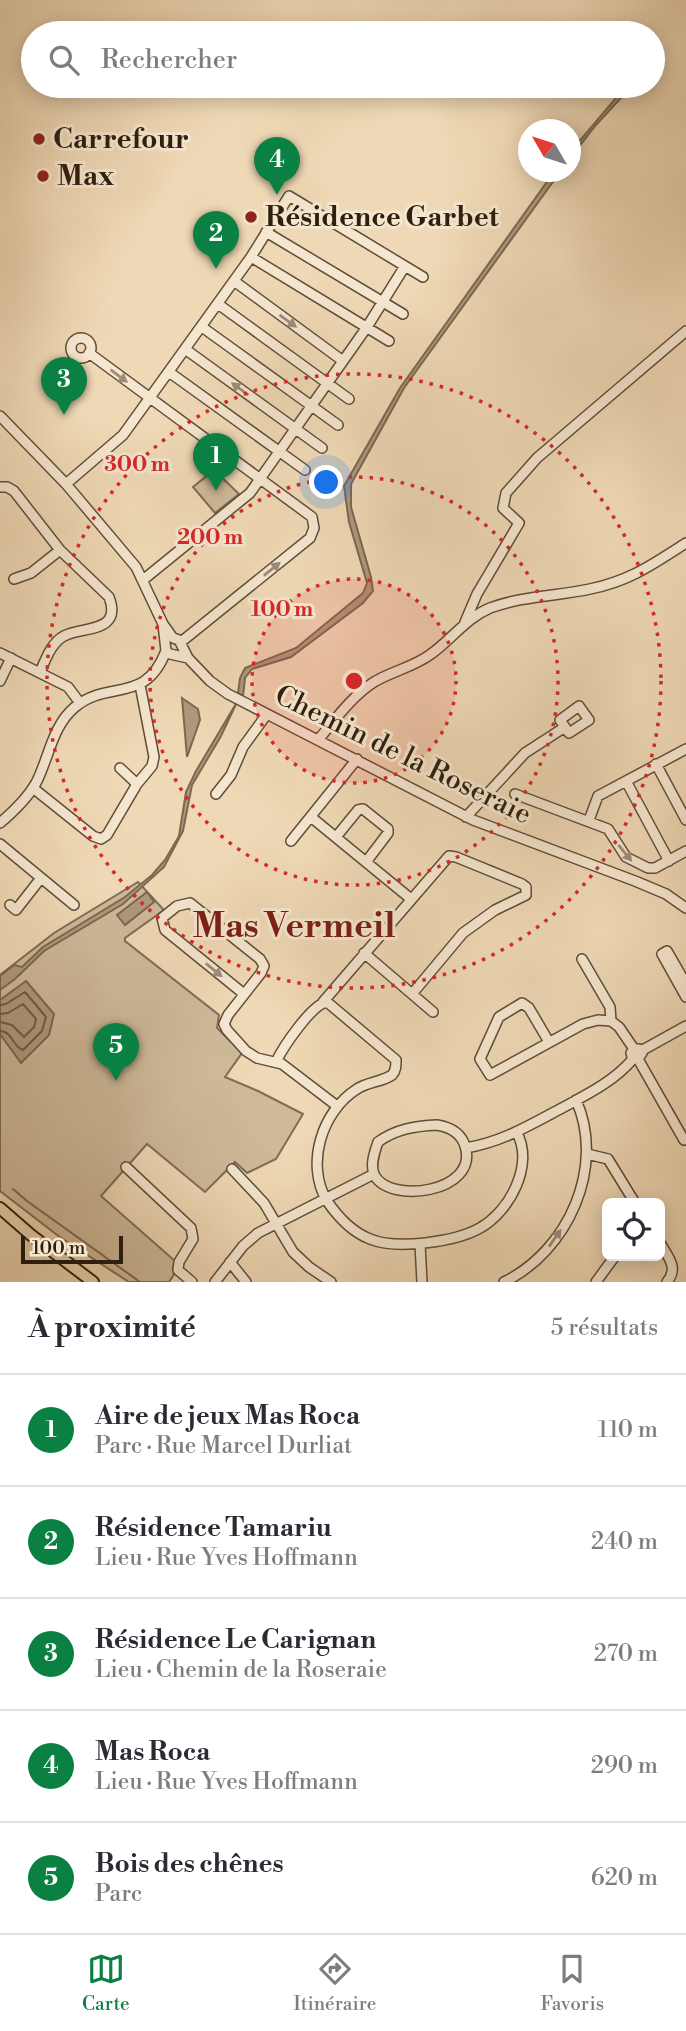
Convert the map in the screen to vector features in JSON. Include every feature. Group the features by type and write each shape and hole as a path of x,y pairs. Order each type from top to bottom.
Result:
{"main road":[{"path":"0,1208 93,1282"},
{"path":"0,1217 83,1282"}],"street":[{"path":"66,484 123,435 251,257 289,196 423,277"},
{"path":"266,232 403,314"},
{"path":"251,257 389,341"},
{"path":"143,580 250,493 367,327 405,266"},
{"path":"234,281 343,361"},
{"path":"218,304 349,399"},
{"path":"202,327 338,425"},
{"path":"465,624 477,594 519,523 503,508 506,494 537,458 686,331"},
{"path":"185,349 322,448"},
{"path":"0,823 33,788 58,727 80,703 90,697 140,685 174,647 310,538 314,528 312,517 89,354"},
{"path":"169,372 305,470"},
{"name":"Chemin de la Roseraie","path":"0,416 66,484 136,567 174,647 228,694 466,817 635,881 666,894 686,908"},
{"path":"0,486 14,491 60,550 108,597 111,614 102,626 60,638 53,645 40,672"},
{"path":"318,740 359,693 376,681 433,653 478,614 492,607 589,590 631,578 686,543"},
{"path":"14,579 31,573 60,550"},
{"path":"0,653 68,687 80,703"},
{"path":"0,681 11,658"},
{"path":"33,788 102,844 137,784 152,766 154,757 140,685"},
{"path":"216,794 231,775 243,747 267,714"},
{"path":"466,817 525,753 565,727"},
{"path":"589,820 598,796 686,749"},
{"path":"291,841 357,759"},
{"path":"656,764 686,820"},
{"path":"120,768 137,784"},
{"path":"626,781 668,861"},
{"path":"515,794 608,829 632,862 648,868 655,868 686,851"},
{"path":"336,837 358,810 363,809 388,829 388,833 366,862"},
{"path":"311,817 411,899"},
{"path":"0,844 74,905"},
{"path":"276,1062 281,1051 317,1005 323,1002 449,856 456,856 522,884 527,890 526,895 495,910 463,933 412,994"},
{"path":"10,905 16,910 41,878"},
{"path":"244,994 165,930 162,918 177,906 190,903 260,959 264,966 261,973 225,1021 226,1030 246,1051 257,1058 282,1064 337,1106"},
{"path":"686,984 667,951 662,954 686,997"},
{"path":"364,953 433,1012"},
{"path":"582,959 610,1007 611,1021"},
{"path":"323,1002 332,1005 396,1060 395,1071 391,1076 360,1087 337,1106 318,1147 318,1176 325,1198 346,1225 372,1240 420,1244 481,1228 505,1205 518,1181 523,1150 517,1132"},
{"path":"549,1042 526,1004 522,1003 499,1017 480,1059 490,1075 583,1024 598,1020 611,1021 619,1027 637,1054 684,1140"},
{"path":"466,1148 487,1144 517,1132 609,1082 637,1054 686,1026"},
{"path":"504,1282 545,1253 558,1236 578,1197 587,1154 584,1126 576,1100"},
{"path":"418,1126 448,1127 462,1139 466,1148 467,1160 464,1169 449,1184 426,1190 407,1191 370,1176 378,1142 397,1131 418,1126"},
{"path":"587,1154 608,1158 632,1198"},
{"path":"127,1167 191,1228 193,1239 179,1262 178,1270 192,1282"},
{"path":"232,1169 264,1203 293,1252 331,1282"},
{"path":"215,1282 243,1246 274,1223 370,1176"},
{"path":"420,1244 422,1282"},
{"path":"665,1252 674,1268 674,1273 667,1282"},
{"path":"596,1282 611,1261"},
{"path":"230,1262 246,1282"}],"shaded area":[{"path":"214,470 239,494 215,513 193,487"},
{"path":"138,882 164,910 125,938 125,941 219,1015 217,1028 242,1053 225,1077 303,1114 276,1159 247,1173 235,1162 205,1192 147,1144 101,1196 175,1261 175,1273 169,1282 129,1282 61,1238 0,1191 0,975 54,933"}],"water":[{"path":"616,98 621,98 581,144 581,139"},
{"path":"547,182 553,182 404,388 351,484 351,507 373,591 363,603 291,657 252,669 245,678 243,696 238,693 240,678 245,668 296,648 363,593 367,583 349,522 344,486 400,388"},
{"path":"182,698 198,709 200,720 187,757"},
{"path":"237,702 221,736 192,785 183,831 164,867 123,904 44,951 0,990 0,976 14,965 22,967 43,947 125,897 152,875 165,860 179,836 186,792"},
{"path":"147,892 154,902 125,925 117,915"},
{"path":"26,981 54,1014 49,1035 21,1063 0,1034 0,1000"}],"waterway":[{"path":"13,1189 140,1282"}],"place":[{"name":"Carrefour","path":"39,139"},
{"name":"Max","path":"43,176"},
{"name":"Mas Roca","path":"277,195"},
{"name":"Résidence Garbet","path":"251,217"},
{"name":"Résidence Tamariu","path":"216,269"},
{"name":"Résidence Le Carignan","path":"64,415"},
{"name":"Aire de jeux Mas Roca","path":"216,491"},
{"name":"Bois des chênes","path":"116,1081"}],"district":[{"name":"Mas Vermeil","path":"294,926"}]}
